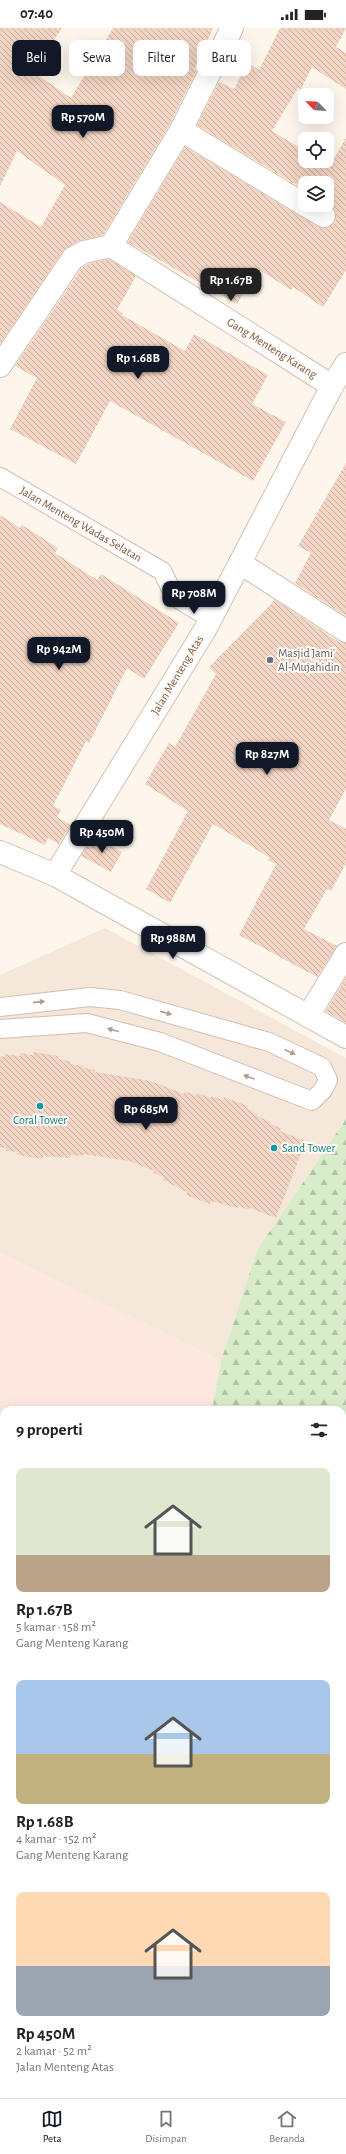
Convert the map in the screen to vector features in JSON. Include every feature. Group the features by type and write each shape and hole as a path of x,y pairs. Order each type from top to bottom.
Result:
{"street":[{"path":"0,366 74,258 84,252 112,246 181,130 232,28"},
{"path":"181,130 298,201"},
{"path":"317,212 324,216"},
{"name":"Gang Menteng Karang","path":"112,246 332,386"},
{"name":"Jalan Menteng Atas","path":"55,875 211,619 332,386 346,364"},
{"path":"240,563 346,631"},
{"path":"0,852 55,875 346,1037"},
{"path":"308,1016 346,954"}],"lane":[{"name":"Jalan Menteng Wadas Selatan","path":"0,478 162,571 175,596 211,619"},
{"path":"0,1007 90,996 120,1000 269,1042 322,1066 328,1080 323,1090 312,1101 160,1042 87,1023 0,1029"},
{"path":"87,1023 90,996"}],"shaded area":[{"path":"105,928 346,1058 346,1119 257,1250 221,1361 0,1253 0,975"},
{"path":"0,1253 221,1361 213,1406 0,1406"}],"green space":[{"path":"346,1119 346,1406 213,1406 221,1361 257,1250"}],"building":[{"path":"0,28 62,28 54,40 12,40 12,76 39,76 71,98 84,76 125,76 125,40 106,40 113,28 213,28 208,40 197,40 197,64 195,68 197,70 170,124 103,235 78,241 63,251 0,344 0,202 41,227 65,185 17,151 0,186"},
{"path":"280,28 346,28 336,47 346,53 346,89 312,67 302,88 298,88 272,131 298,147 298,168 334,168 334,158 346,138 346,270 323,307 293,287 291,290 258,269 237,304 128,242 185,147 318,227 324,228 335,223 334,176 298,176 298,186 197,125 219,82 234,89 241,76 251,76 251,65 259,70"},
{"path":"109,259 136,276 117,310 123,313 122,315 185,351 194,334 268,375 252,404 286,422 253,481 110,401 76,464 10,429 37,378 15,366 82,268 88,264"},
{"path":"346,463 346,616 295,583 311,553 298,546"},
{"path":"0,515 20,528 22,525 58,548 55,553 97,580 101,574 179,623 144,679 127,668 89,743 86,741 53,806 61,810 57,817 71,825 59,844 48,838 45,845 0,824"},
{"path":"275,600 339,642 346,643 346,789 329,820 346,829 346,863 331,891 327,889 304,929 337,946 317,977 239,935 276,864 268,860 269,857 213,824 170,903 146,889 188,811 145,784 169,743 175,747 216,674 209,667"},
{"path":"93,836 122,852 111,872 81,856"},
{"path":"346,978 346,1023 326,1011"},
{"path":"33,1052 59,1056 58,1059 70,1061 70,1064 84,1066 84,1068 95,1070 95,1072 151,1081 184,1094 185,1091 196,1096 197,1093 223,1100 224,1097 248,1106 247,1109 258,1114 257,1116 271,1122 270,1124 281,1128 280,1131 306,1141 276,1218 250,1208 249,1210 239,1206 237,1208 211,1201 210,1204 186,1195 187,1192 163,1180 164,1177 154,1173 154,1171 129,1161 83,1154 82,1156 71,1155 70,1158 43,1156 43,1159 17,1155 18,1152 6,1151 6,1148 0,1147 0,1056 5,1057 5,1054 20,1056 20,1053 33,1055"}],"place":[{"name":"Masjid Jami' Al-Mujahidin","path":"270,660"},
{"name":"Coral Tower","path":"40,1106"},
{"name":"Sand Tower","path":"274,1148"}]}
